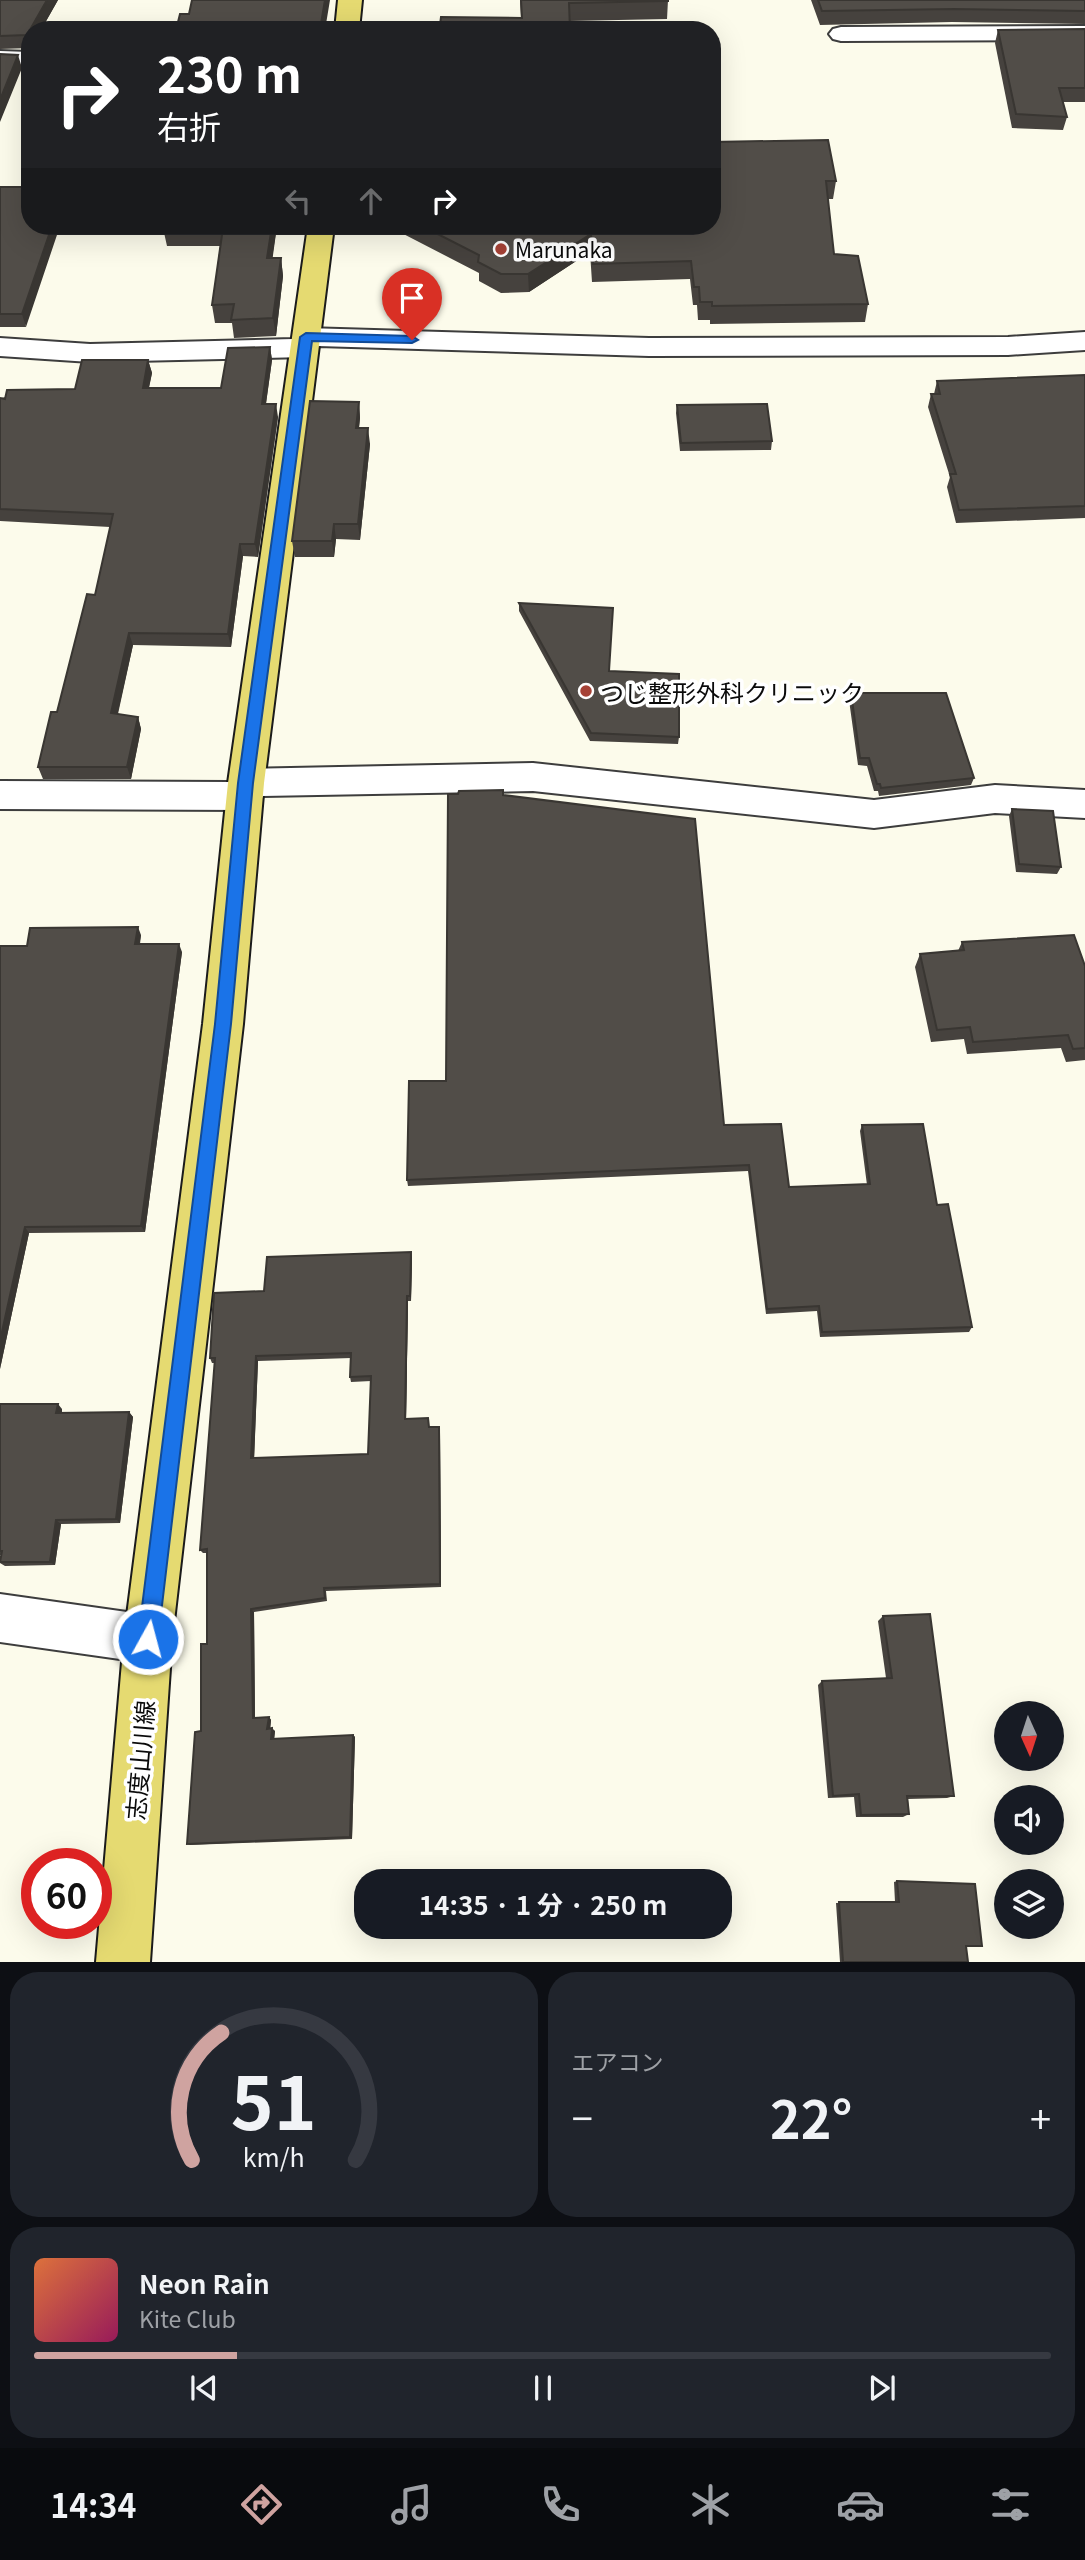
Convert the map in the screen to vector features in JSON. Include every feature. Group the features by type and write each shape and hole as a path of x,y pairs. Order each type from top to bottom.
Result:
{"main road":[{"path":"348,21 350,0"},
{"name":"志度山川線","path":"123,1962 148,1639 223,1024 246,789 320,235"}],"street":[{"path":"841,34 1085,33"},
{"path":"0,58 21,59"},
{"path":"0,347 90,353 305,343 649,347 1008,346 1085,341"},
{"path":"0,795 246,789 533,776 874,814 995,799 1085,804"},
{"path":"0,1618 148,1639"}],"building":[{"path":"0,0 47,0 35,21 21,21 21,35 0,36"},
{"path":"192,0 325,0 322,21 178,21 180,14 189,14"},
{"path":"521,0 668,0 569,3 570,21 440,21 441,17 522,18"},
{"path":"818,0 1085,0 1085,11 822,11"},
{"path":"1085,29 1085,88 1059,88 1067,117 1016,114 998,30"},
{"path":"0,54 18,55 0,100"},
{"path":"828,140 836,181 826,181 834,254 858,256 868,304 712,306 712,302 700,302 699,287 694,287 691,261 593,264 591,235 721,235 721,142"},
{"path":"0,187 21,187 21,235 49,235 22,314 0,314"},
{"path":"222,235 271,235 267,258 281,258 273,318 231,320 234,304 212,305"},
{"path":"440,235 589,235 528,274 501,274 478,262 479,255"},
{"path":"270,347 262,404 276,404 255,544 240,544 228,634 129,633 111,713 138,717 127,767 38,767 51,712 57,712 87,594 95,595 113,514 0,509 0,398 5,399 7,390 75,389 82,360 148,360 143,388 221,388 228,348"},
{"path":"1085,375 1085,506 959,510 950,474 956,474 931,394 940,394 937,381"},
{"path":"310,401 359,402 356,428 368,428 358,524 334,524 332,541 292,541"},
{"path":"767,404 772,441 681,443 677,405"},
{"path":"519,603 613,608 609,671 679,674 679,737 591,733"},
{"path":"851,693 946,693 974,778 881,788 880,784 877,784 869,758 860,758"},
{"path":"503,790 503,795 695,819 724,1125 781,1124 789,1187 870,1184 862,1125 923,1124 937,1205 948,1204 972,1327 822,1332 819,1306 767,1309 749,1165 407,1180 409,1081 446,1081 448,794 458,794 459,791"},
{"path":"1012,809 1053,811 1061,867 1019,864"},
{"path":"138,927 135,944 179,944 141,1226 25,1227 0,1341 0,946 27,946 30,928"},
{"path":"1074,935 1085,966 1085,1048 1073,1049 1068,1035 973,1042 970,1027 937,1030 920,954 964,950 962,942"},
{"path":"411,1252 410,1296 407,1296 405,1419 428,1418 429,1427 439,1427 440,1584 324,1588 325,1598 251,1609 253,1718 269,1717 267,1729 272,1728 271,1739 353,1735 350,1837 187,1844 195,1732 201,1731 201,1644 207,1644 207,1549 200,1550 215,1358 210,1358 214,1293 264,1291 267,1257","holes":["351,1353 350,1377 371,1376 368,1454 251,1458 256,1356"]},
{"path":"0,1404 58,1404 56,1413 129,1412 116,1519 56,1520 50,1562 0,1562"},
{"path":"930,1614 954,1796 907,1796 909,1814 861,1815 859,1794 833,1796 822,1681 892,1678 883,1616"},
{"path":"897,1881 975,1884 982,1946 966,1946 968,1962 843,1962 839,1902 899,1902"}],"place":[{"name":"Marunaka","path":"501,249"},
{"name":"つじ整形外科クリニック","path":"586,691"}],"route":[{"path":"148,1639 223,1024 246,783 306,337 412,340"}]}
